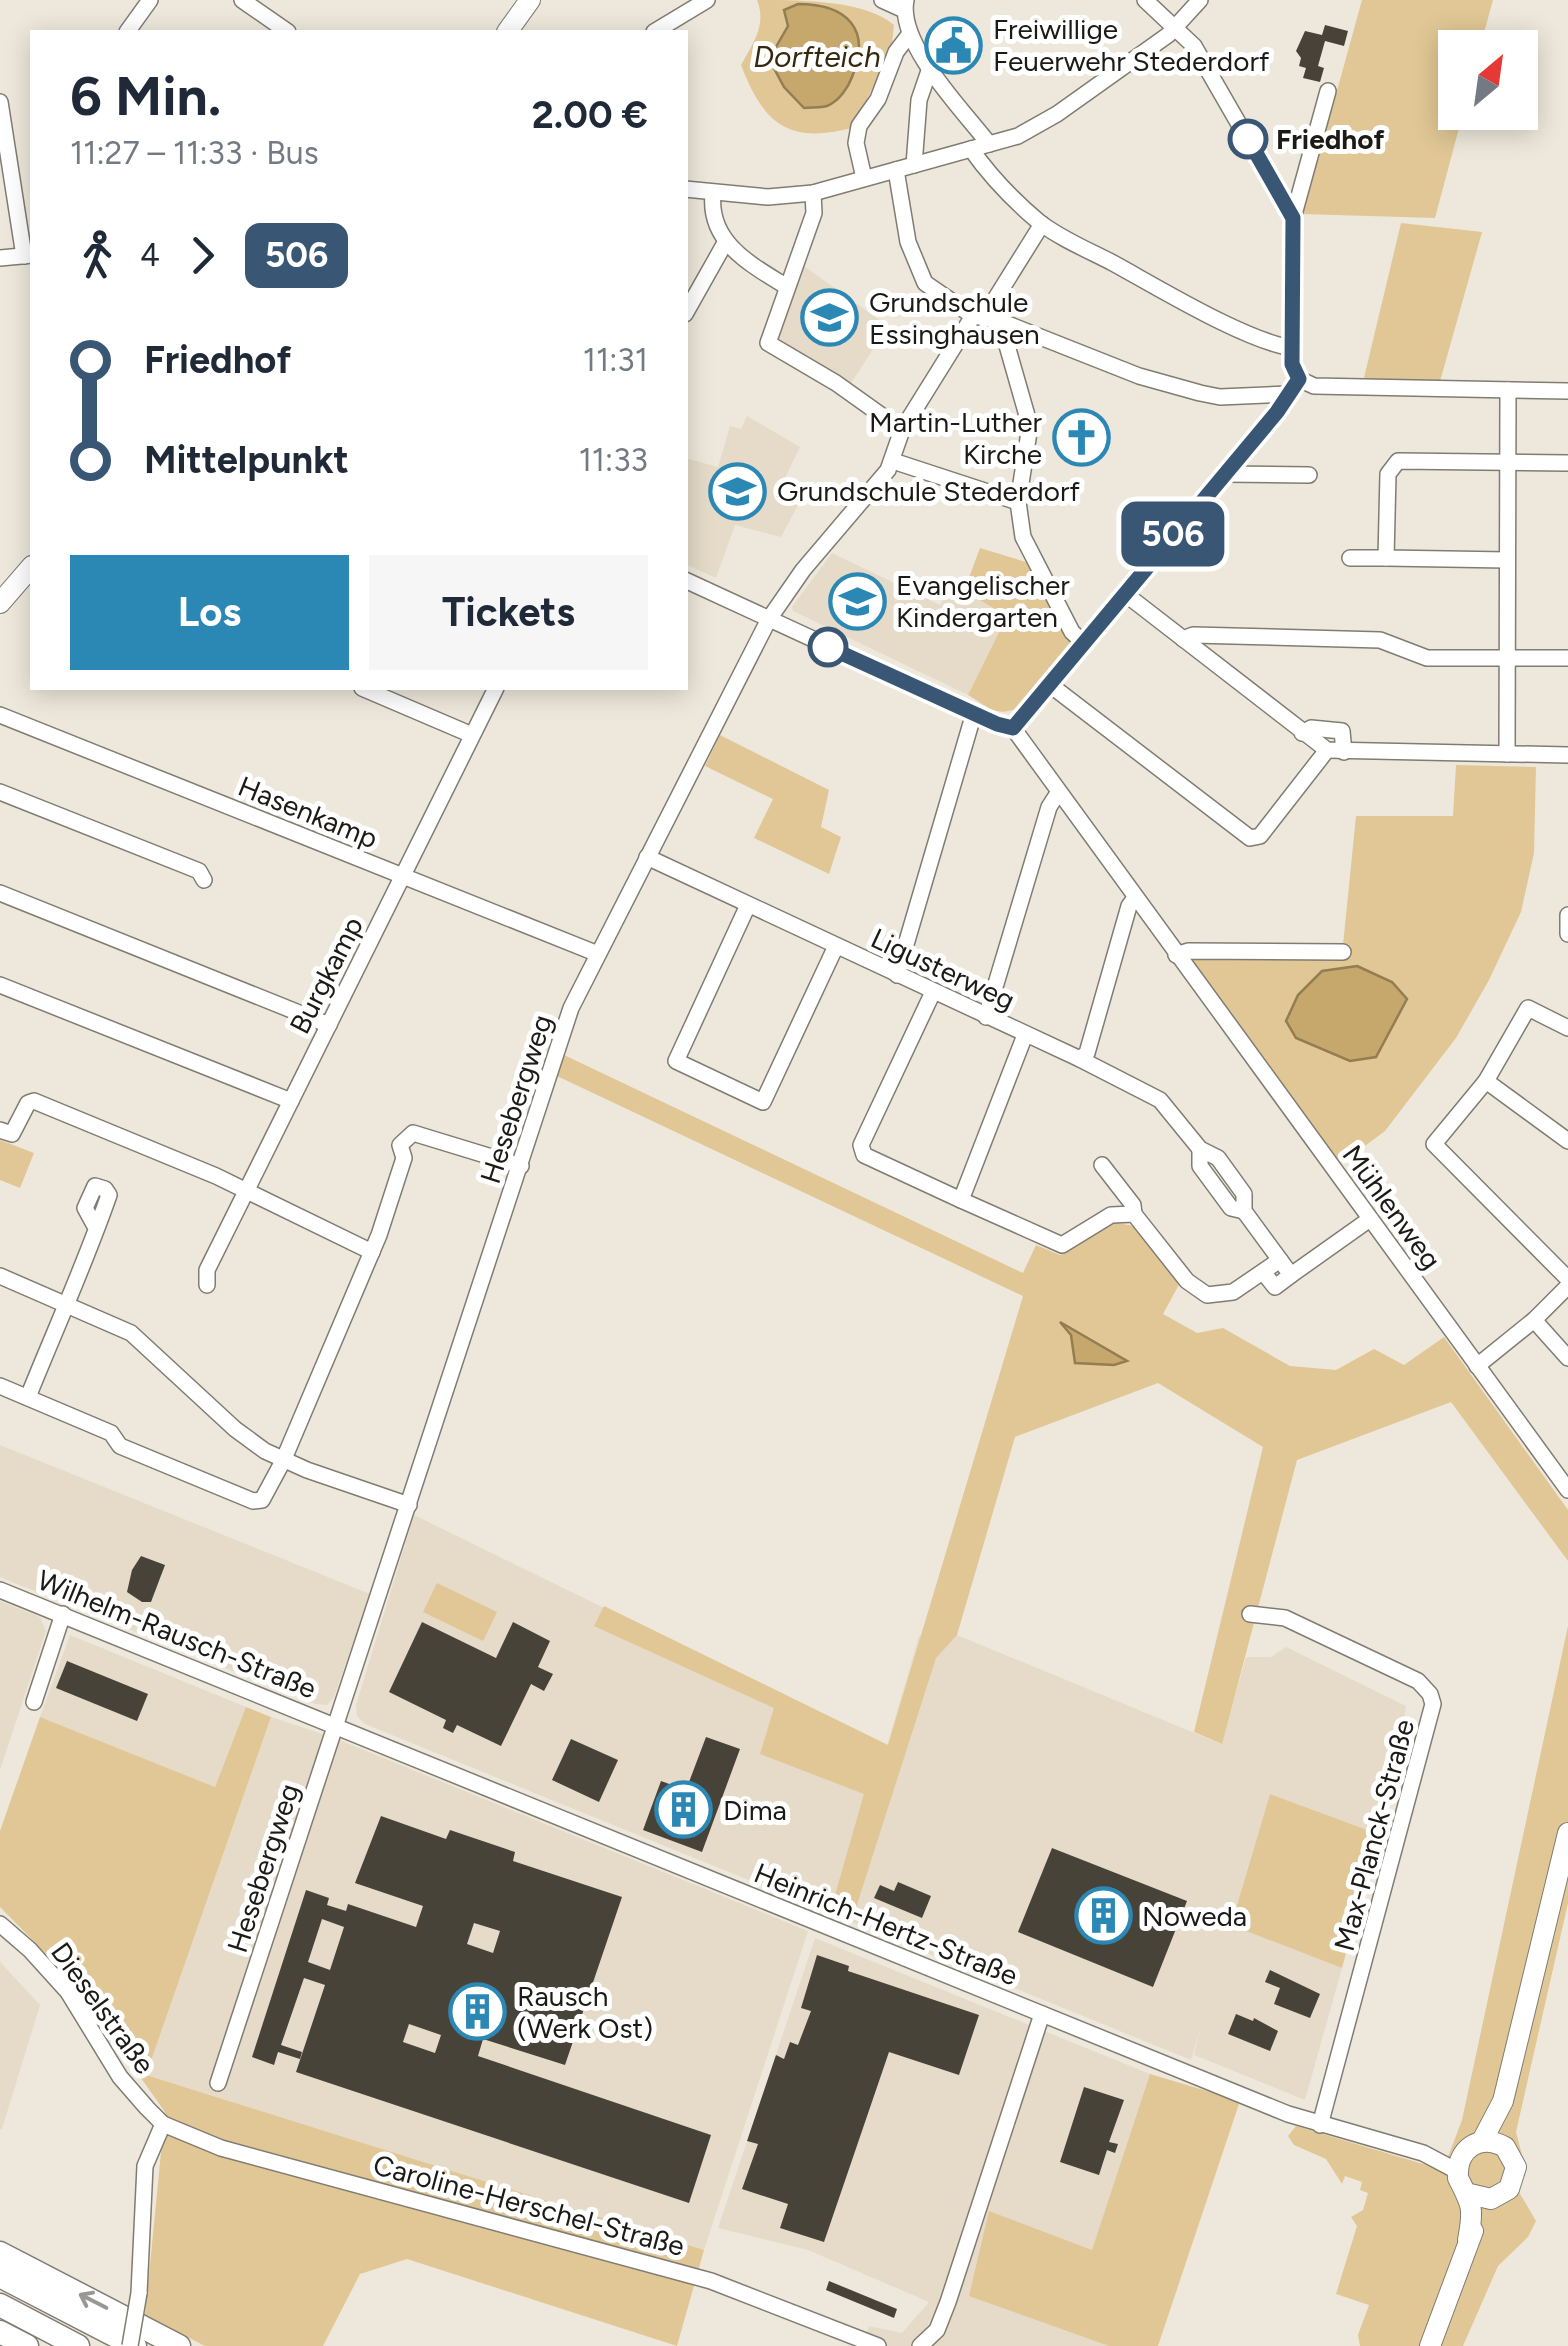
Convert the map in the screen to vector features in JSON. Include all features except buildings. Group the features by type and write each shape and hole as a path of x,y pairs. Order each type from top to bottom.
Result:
{"highway":[{"path":"0,2253 180,2346"},
{"path":"0,2276 132,2346"},
{"path":"0,2306 78,2346"},
{"path":"0,2332 27,2346"}],"main road":[{"path":"508,30 530,0"},
{"path":"0,602 30,568"},
{"path":"1503,2101 1468,2154 1461,2184 1480,2197 1509,2189 1516,2176 1514,2160 1505,2146 1503,2101 1568,1833"},
{"path":"1468,2154 1505,2146"},
{"path":"1430,2346 1480,2197"}],"street":[{"path":"128,30 150,0"},
{"path":"242,0 285,30"},
{"path":"657,30 708,0"},
{"path":"882,0 905,5 910,35 930,68 989,144"},
{"path":"1145,0 1178,26 1194,46 1293,218"},
{"path":"688,190 790,197 813,194 1018,136 1047,120 1178,26 1200,0"},
{"path":"864,178 856,143 859,126 878,99 896,52 910,35"},
{"path":"914,165 919,100 930,68"},
{"path":"1328,91 1293,218 1292,364 1299,379 1314,386 1568,391"},
{"path":"0,102 28,255 0,258"},
{"path":"971,149 985,170 1042,224 1214,316 1279,346 1293,348"},
{"path":"896,170 908,242 925,282 986,318 1139,376 1220,398 1288,394"},
{"path":"713,194 714,213 725,243 788,287"},
{"path":"813,194 814,213 768,343 836,383 902,430"},
{"name":"Hesebergweg","path":"218,2083 565,1024 769,620 803,570 894,460 902,430 986,318 1042,224"},
{"path":"688,309 725,243"},
{"path":"986,318 1030,426 1018,502 1028,552 1072,632 1082,642"},
{"path":"688,581 974,714 1013,728 1299,379"},
{"path":"1506,754 1508,390"},
{"path":"894,460 1018,502"},
{"path":"1386,558 1388,474 1398,461 1568,464"},
{"path":"992,492 1008,479 1023,474"},
{"path":"1224,474 1309,475"},
{"path":"1350,558 1507,560"},
{"path":"1124,594 1302,733 1335,751 1568,754"},
{"path":"1182,639 1193,635 1380,640 1427,658 1568,658"},
{"path":"1048,684 1250,838 1260,836 1335,751 1342,730 1311,728 1302,733"},
{"path":"371,690 472,735"},
{"name":"Burgkamp","path":"207,1285 207,1270 495,690"},
{"path":"897,975 974,714"},
{"name":"Hasenkamp","path":"0,715 598,954"},
{"name":"Mühlenweg","path":"1013,728 1568,1490"},
{"path":"0,792 198,871 204,880"},
{"path":"986,1016 1049,808 1058,793"},
{"name":"Ligusterweg","path":"647,857 1160,1100 1200,1149 1218,1158 1244,1194 1244,1211 1291,1275"},
{"path":"0,892 329,1025"},
{"path":"1080,1059 1087,1052 1129,906 1135,898"},
{"path":"748,905 676,1060 762,1102 836,946"},
{"path":"1568,915 1568,934"},
{"path":"1176,955 1188,951 1342,952"},
{"path":"0,985 291,1101"},
{"path":"934,992 861,1145 864,1155 1062,1246 1110,1215 1134,1214"},
{"path":"1476,1366 1534,1320 1568,1283 1434,1144 1486,1081 1528,1008 1568,1028"},
{"path":"961,1200 1025,1035"},
{"path":"1486,1081 1568,1140"},
{"path":"0,1130 12,1134 28,1103 34,1101 246,1192 372,1252"},
{"path":"0,1386 110,1432 120,1446 252,1501 267,1496 372,1252 404,1158 400,1145 413,1133 521,1166"},
{"path":"1102,1164 1132,1205 1134,1214 1188,1282 1207,1296 1232,1292 1280,1260"},
{"path":"1263,1272 1275,1287 1370,1219"},
{"path":"28,1397 96,1228"},
{"path":"0,1276 111,1321 148,1344 235,1429 283,1460 409,1505"},
{"path":"1534,1320 1568,1358"},
{"name":"Wilhelm-Rausch-Straße","path":"0,1590 336,1726"},
{"path":"34,1702 63,1614"},
{"name":"Max-Planck-Straße","path":"1250,1614 1285,1618 1418,1681 1427,1689 1433,1704 1320,2125"},
{"name":"Heinrich-Hertz-Straße","path":"336,1726 1320,2125 1423,2153 1468,2154"},
{"name":"Dieselstraße","path":"0,1924 52,1973 125,2084 163,2124"},
{"path":"920,2346 936,2330 948,2302 1042,2014"},
{"path":"132,2346 139,2293 145,2166 163,2124"},
{"name":"Caroline-Herschel-Straße","path":"163,2124 222,2148 711,2281 878,2346"}],"shaded area":[{"path":"757,0 850,6 894,25 891,52 852,128 795,131 770,116 759,102 741,65 759,26"},
{"path":"1362,0 1493,0 1485,30 1438,30 1438,130 1458,130 1435,218 1303,214"},
{"path":"1401,223 1482,232 1439,385 1363,382"},
{"name":"Grundschule Essinghausen","path":"801,264 888,326 850,385 776,342"},
{"name":"Grundschule Stederdorf","path":"747,416 800,447 782,484 802,497 781,537 735,525 716,578 688,565 688,459 718,467 730,426 741,429"},
{"path":"980,548 1026,562 1074,643 1031,698 1009,711 993,710 968,695 1007,616 964,591"},
{"path":"832,553 940,605 952,585 1007,616 968,695 793,611 792,607"},
{"path":"720,735 829,790 821,827 841,837 829,874 754,838 773,799 705,766"},
{"path":"1456,765 1536,767 1534,853 1521,912 1456,1038 1385,1131 1338,1166 1189,960 1342,955 1356,816 1453,816"},
{"path":"564,1055 1023,1273 1036,1245 1060,1255 1112,1222 1134,1226 1181,1281 1163,1314 1197,1333 1223,1328 1290,1366 1336,1370 1374,1349 1404,1365 1444,1337 1568,1510 1568,1561 1451,1402 1297,1460 1222,1744 1194,1732 1263,1447 1158,1383 1015,1437 957,1635 936,1658 853,1917 831,1909 864,1794 760,1754 774,1708 594,1626 604,1606 888,1745 1023,1296 557,1076"},
{"path":"0,1140 34,1153 20,1188 0,1180"},
{"path":"0,1445 370,1594 334,1697 327,1705 315,1704 0,1577"},
{"path":"414,1515 887,1746 919,1636 957,1635 1221,1744 1246,1657 1271,1657 1286,1647 1406,1706 1397,1765 1378,1834 1270,1794 1231,1924 1342,1968 1305,2100 1194,2055 1201,2027 1191,2060 365,1724 357,1716 356,1705"},
{"path":"437,1583 497,1612 483,1641 423,1612"},
{"path":"0,1601 40,1617 46,1631 0,1770"},
{"path":"1568,1626 1568,1903 1516,2132 1526,2170 1519,2192 1536,2221 1528,2237 1498,2266 1463,2346 1360,2346 1358,2335 1369,2305 1336,2294 1357,2226 1351,2217 1363,2210 1368,2193 1360,2190 1362,2182 1345,2176 1342,2184 1326,2159 1294,2145 1288,2136 1296,2126 1443,2170 1462,2120"},
{"path":"70,1635 246,1707 215,1787 40,1717"},
{"path":"246,1707 271,1717 146,2075 704,2250 677,2346 407,2259 360,2274 323,2346 205,2346 145,2315 165,2112 71,1979 0,1907 0,1831 40,1717 215,1787"},
{"path":"271,1717 332,1737 808,1931 704,2250 146,2075"},
{"path":"1270,1794 1378,1834 1342,1968 1231,1925"},
{"path":"815,1938 1150,2074 1092,2251 969,2295 1109,2346 862,2346 869,2326 902,2333 929,2302 808,2250 718,2228"},
{"path":"0,1962 40,2005 2,2129 0,2129"},
{"path":"1150,2074 1239,2104 1158,2346 1109,2346 969,2296 989,2211 1092,2250"}],"water":[{"name":"Dorfteich","path":"798,4 842,14 857,33 859,45 852,77 842,94 827,106 804,108 784,87 769,59 788,26 784,10"},
{"path":"1357,966 1392,982 1407,999 1376,1057 1350,1061 1296,1038 1286,1021 1298,995 1322,971"},
{"path":"1060,1322 1127,1361 1114,1365 1075,1363 1071,1335"}],"bus line":[{"name":"506","path":"828,647 1013,728 1277,412 1299,379 1292,364 1293,218 1248,139"}],"place":[{"name":"Freiwillige Feuerwehr Stederdorf","path":"954,45"},
{"name":"Friedhof","path":"1248,139"},
{"name":"Grundschule Essinghausen","path":"830,318"},
{"name":"Martin-Luther Kirche","path":"1081,438"},
{"name":"Grundschule Stederdorf","path":"738,491"},
{"name":"Evangelischer Kindergarten","path":"857,601"},
{"name":"Dima","path":"684,1810"},
{"name":"Noweda","path":"1103,1916"},
{"name":"Rausch (Werk Ost)","path":"478,2012"}]}
